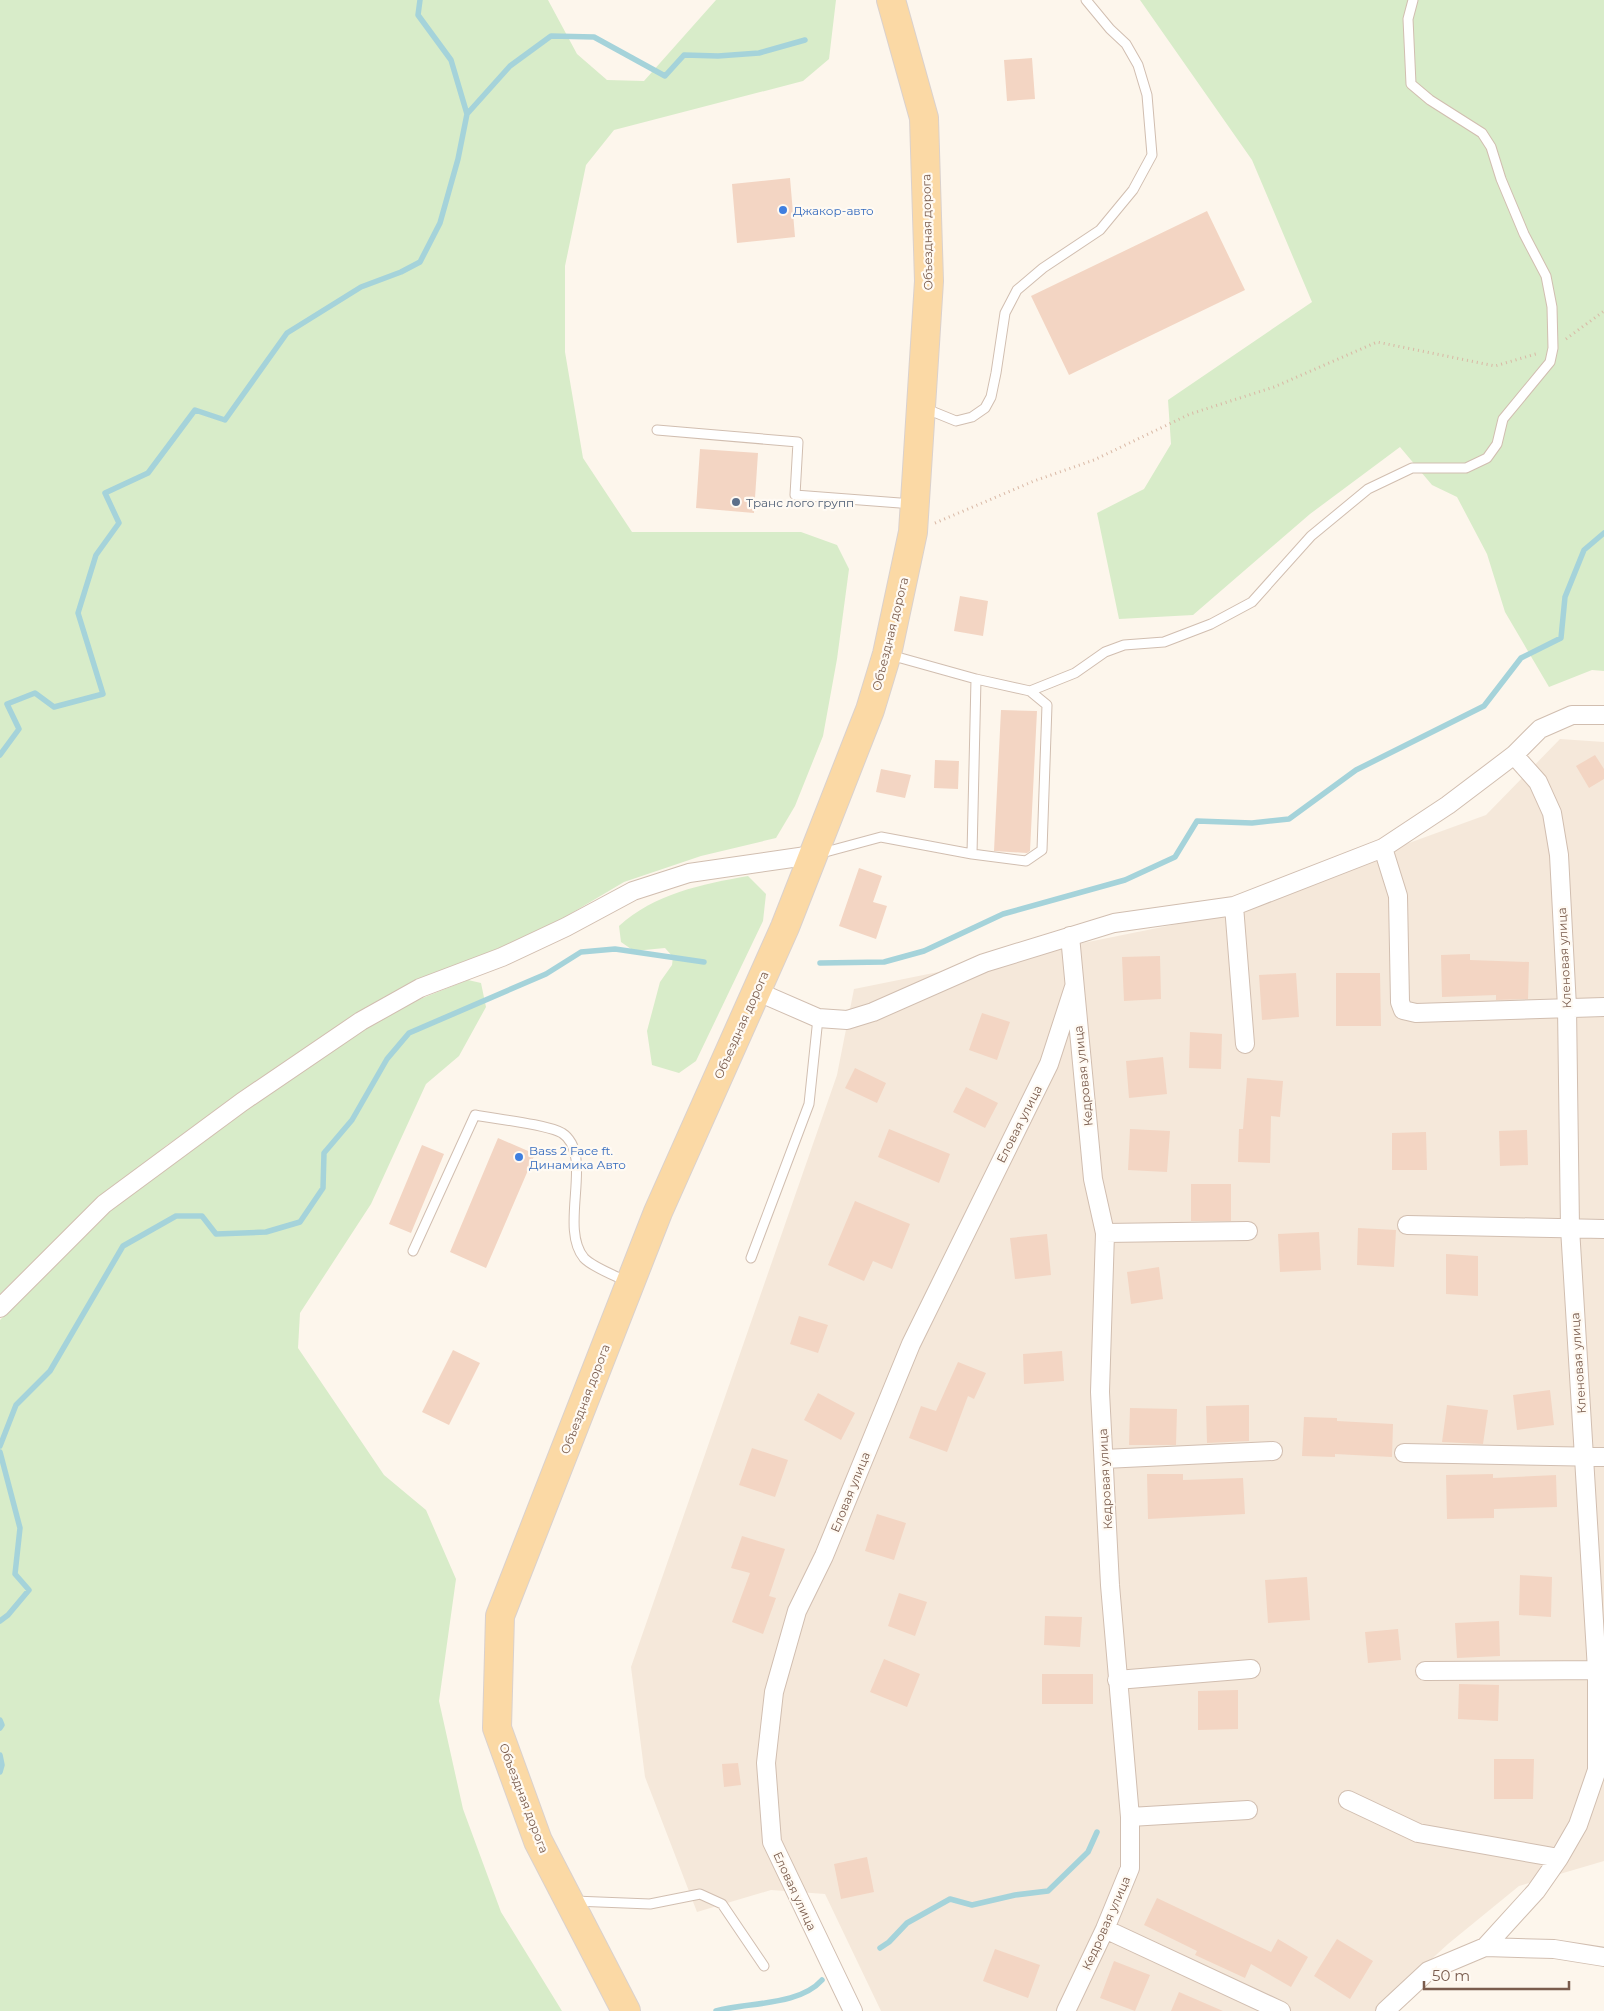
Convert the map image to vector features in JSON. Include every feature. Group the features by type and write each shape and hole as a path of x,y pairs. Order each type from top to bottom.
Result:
{"main road":[{"name":"Объездная дорога","path":"626,2011 538,1841 497,1728 500,1616 658,1212 813,855 870,710 887,654 914,532 929,281 924,118 891,0"}],"street":[{"path":"756,990 818,1018 847,1020 873,1012 984,963 1114,922 1234,906 1383,848 1448,805 1514,756 1540,729 1572,715 1604,716"},
{"name":"Кленовая улица","path":"1485,1947 1536,1891 1559,1858 1578,1825 1597,1770 1601,1670 1584,1457 1570,1228 1567,1007 1559,855 1552,813 1538,782 1514,756"},
{"path":"1383,848 1398,896 1400,1002 1403,1010 1416,1013 1604,1007"},
{"path":"0,1308 104,1204 242,1102 361,1021 420,988 502,958 566,927 632,891 689,873 813,855"},
{"path":"1234,906 1245,1044"},
{"name":"Кедровая улица","path":"1066,2011 1105,1928 1130,1868 1130,1817 1117,1680 1100,1392 1105,1233 1093,1179 1070,936"},
{"name":"Еловая улица","path":"853,2011 772,1842 766,1763 774,1692 797,1611 824,1556 911,1344 1049,1064 1074,987"},
{"path":"1407,1225 1604,1230"},
{"path":"1105,1233 1248,1231"},
{"path":"1104,1459 1273,1451"},
{"path":"1404,1452 1604,1456"},
{"path":"1117,1680 1251,1669"},
{"path":"1425,1671 1601,1670"},
{"path":"1348,1800 1418,1833 1559,1858"},
{"path":"1130,1817 1248,1810"},
{"path":"1105,1928 1281,2011"},
{"path":"1385,2011 1428,1971 1485,1947 1554,1949 1604,1957"}],"lane":[{"path":"921,406 956,420 972,417 985,408 991,397 995,381 1005,313 1017,290 1043,268 1100,230 1133,190 1152,154 1147,95 1138,65 1126,44 1110,29 1086,0"},
{"path":"1030,690 1075,673 1105,652 1124,645 1164,642 1211,624 1252,602 1311,536 1368,489 1412,468 1466,468 1487,458 1497,444 1503,419 1550,362 1553,348 1552,307 1546,276 1524,234 1501,179 1491,147 1482,132 1430,100 1411,84 1408,19 1413,0"},
{"path":"656,430 798,442 795,495 915,504"},
{"path":"813,855 881,837 972,854 1026,861 1042,850 1047,704 1030,690 976,679 887,654"},
{"path":"972,854 976,679"},
{"path":"751,1258 809,1104 818,1018"},
{"path":"413,1251 475,1115 562,1134 571,1144 577,1163 573,1230 584,1258 630,1283"},
{"path":"569,1901 650,1904 700,1894 722,1904 764,1966"}],"path":[{"path":"914,532 1034,481 1094,460 1190,414 1274,387 1377,342 1495,366 1553,348 1604,311"}],"shaded area":[{"path":"1560,739 1604,742 1604,1861 1519,1886 1448,1944 1375,2011 881,2011 825,1894 771,1890 697,1912 645,1777 631,1667 837,1075 854,989 1197,920 1486,815"}],"green space":[{"path":"0,0 548,0 577,54 607,80 644,81 716,0 836,0 829,59 803,81 614,130 586,165 565,266 565,352 583,458 632,532 801,532 837,545 849,569 837,659 823,736 795,806 776,838 701,856 624,882 538,933 416,981 318,1043 167,1145 84,1212 0,1294"},
{"path":"1140,0 1604,0 1604,671 1592,670 1549,687 1505,612 1487,554 1457,497 1432,485 1400,447 1310,514 1193,615 1119,619 1097,513 1144,489 1171,444 1168,400 1312,302 1252,160"},
{"path":"748,876 766,894 763,921 696,1061 679,1073 652,1065 647,1031 660,982 672,965 673,957 665,948 634,951 621,942 619,926 647,906 663,898 696,887"},
{"path":"468,980 481,983 486,1007 459,1056 426,1084 371,1204 300,1313 298,1348 384,1475 426,1510 456,1579 439,1701 463,1809 501,1912 562,2011 0,2011 0,1320 100,1216 229,1120 353,1035 410,1003"}],"building":[{"path":"1032,58 1035,99 1007,101 1004,60"},
{"path":"790,178 795,237 737,243 732,184"},
{"path":"1207,211 1245,290 1069,375 1031,296"},
{"path":"700,449 758,453 754,513 696,508"},
{"path":"960,596 988,601 983,636 954,631"},
{"path":"1001,710 1037,711 1030,851 1027,853 994,851"},
{"path":"1595,755 1604,769 1604,779 1589,788 1576,766"},
{"path":"935,760 959,761 958,789 934,788"},
{"path":"881,769 911,775 905,798 876,792"},
{"path":"859,868 882,876 873,902 887,906 876,939 839,926"},
{"path":"1470,954 1470,960 1529,962 1528,999 1496,1000 1496,995 1442,997 1441,955"},
{"path":"1160,956 1161,999 1124,1001 1122,957"},
{"path":"1296,973 1299,1017 1262,1020 1259,975"},
{"path":"1336,973 1380,973 1381,1026 1336,1026"},
{"path":"982,1013 1010,1022 997,1060 969,1050"},
{"path":"1190,1032 1222,1034 1221,1069 1189,1068"},
{"path":"1163,1057 1167,1094 1129,1098 1126,1061"},
{"path":"855,1068 886,1083 877,1103 845,1088"},
{"path":"1247,1078 1283,1081 1280,1117 1271,1116 1270,1163 1238,1162 1239,1129 1243,1129"},
{"path":"966,1087 998,1103 985,1128 953,1112"},
{"path":"889,1129 950,1154 939,1183 878,1157"},
{"path":"1130,1129 1170,1131 1167,1172 1128,1170"},
{"path":"1527,1130 1528,1165 1500,1166 1499,1131"},
{"path":"1426,1132 1427,1170 1392,1170 1392,1133"},
{"path":"498,1138 535,1154 486,1268 450,1252"},
{"path":"422,1145 444,1154 411,1233 389,1224"},
{"path":"1191,1184 1231,1184 1231,1221 1191,1221"},
{"path":"855,1201 910,1224 892,1269 873,1261 864,1281 828,1265"},
{"path":"1358,1228 1396,1230 1394,1267 1357,1265"},
{"path":"1319,1232 1321,1270 1280,1272 1278,1234"},
{"path":"1047,1234 1051,1275 1015,1279 1010,1238"},
{"path":"1446,1254 1478,1256 1478,1296 1446,1294"},
{"path":"1159,1267 1163,1299 1131,1304 1127,1272"},
{"path":"799,1316 828,1325 818,1353 790,1344"},
{"path":"453,1350 480,1363 449,1425 422,1412"},
{"path":"1062,1351 1064,1381 1024,1384 1023,1354"},
{"path":"958,1362 986,1373 974,1399 968,1396 947,1452 909,1438 921,1406 936,1411"},
{"path":"1550,1390 1554,1425 1517,1430 1513,1395"},
{"path":"818,1393 855,1413 841,1440 804,1420"},
{"path":"1249,1405 1249,1441 1207,1443 1206,1406"},
{"path":"1447,1405 1488,1410 1483,1444 1442,1442"},
{"path":"1130,1408 1177,1409 1176,1445 1129,1445"},
{"path":"1304,1417 1337,1418 1337,1421 1393,1424 1392,1457 1335,1454 1335,1457 1302,1456"},
{"path":"752,1448 788,1460 775,1497 739,1485"},
{"path":"1147,1474 1183,1474 1183,1480 1243,1478 1245,1514 1148,1519"},
{"path":"1493,1474 1493,1478 1556,1475 1557,1507 1494,1509 1494,1518 1447,1519 1446,1475"},
{"path":"877,1514 906,1523 894,1560 865,1551"},
{"path":"742,1536 785,1549 769,1596 776,1598 763,1634 732,1622 750,1573 731,1568"},
{"path":"1520,1575 1552,1577 1551,1617 1519,1615"},
{"path":"1307,1577 1310,1620 1268,1623 1265,1580"},
{"path":"899,1593 927,1602 915,1636 888,1626"},
{"path":"1045,1616 1082,1617 1080,1647 1044,1645"},
{"path":"1499,1621 1500,1656 1457,1658 1455,1623"},
{"path":"1398,1629 1401,1660 1368,1663 1365,1632"},
{"path":"884,1659 920,1674 907,1707 870,1692"},
{"path":"1042,1674 1093,1674 1093,1704 1042,1704"},
{"path":"1459,1684 1499,1685 1498,1721 1458,1719"},
{"path":"1238,1690 1238,1729 1198,1730 1198,1691"},
{"path":"1494,1759 1534,1759 1533,1799 1494,1799"},
{"path":"738,1763 741,1785 724,1787 722,1764"},
{"path":"867,1857 874,1892 841,1899 834,1864"},
{"path":"1157,1898 1271,1952 1278,1939 1308,1957 1291,1987 1251,1964 1245,1978 1195,1955 1197,1951 1144,1925"},
{"path":"1337,1939 1373,1961 1350,1999 1314,1976"},
{"path":"995,1949 1040,1965 1028,1998 983,1981"},
{"path":"1114,1961 1150,1975 1135,2011 1100,1998"},
{"path":"1179,1992 1223,2011 1171,2011"}],"waterway":[{"path":"0,755 19,729 7,704 35,693 54,707 103,694 78,613 96,555 119,523 105,493 148,473 195,410 225,420 287,333 361,287 401,272 420,262 440,223 458,159 467,114 451,60 418,15 420,0"},
{"path":"467,114 510,66 551,36 594,37 665,76 684,55 718,56 759,53 805,40"},
{"path":"820,963 884,962 924,951 1003,914 1125,880 1175,857 1197,821 1252,823 1289,819 1356,770 1484,706 1521,658 1561,638 1565,597 1584,550 1604,533"},
{"path":"0,1446 16,1405 50,1371 123,1246 176,1216 202,1216 216,1234 266,1232 300,1222 323,1188 324,1153 352,1120 387,1059 409,1033 546,974 581,952 615,949 704,962"},
{"path":"0,1452 20,1528 15,1574 29,1590 8,1615 0,1621"},
{"path":"0,1720 2,1725 0,1728"},
{"path":"0,1755 2,1765 0,1772"},
{"path":"880,1948 889,1942 907,1923 950,1899 972,1905 1015,1895 1048,1891 1088,1852 1097,1832"},
{"path":"716,2011 787,1999 800,1995 822,1980"}],"place":[{"name":"Джакор-авто","path":"783,210"},
{"name":"Транс лого групп","path":"736,502"},
{"name":"Bass 2 Face ft. Динамика Авто","path":"519,1157"}]}
